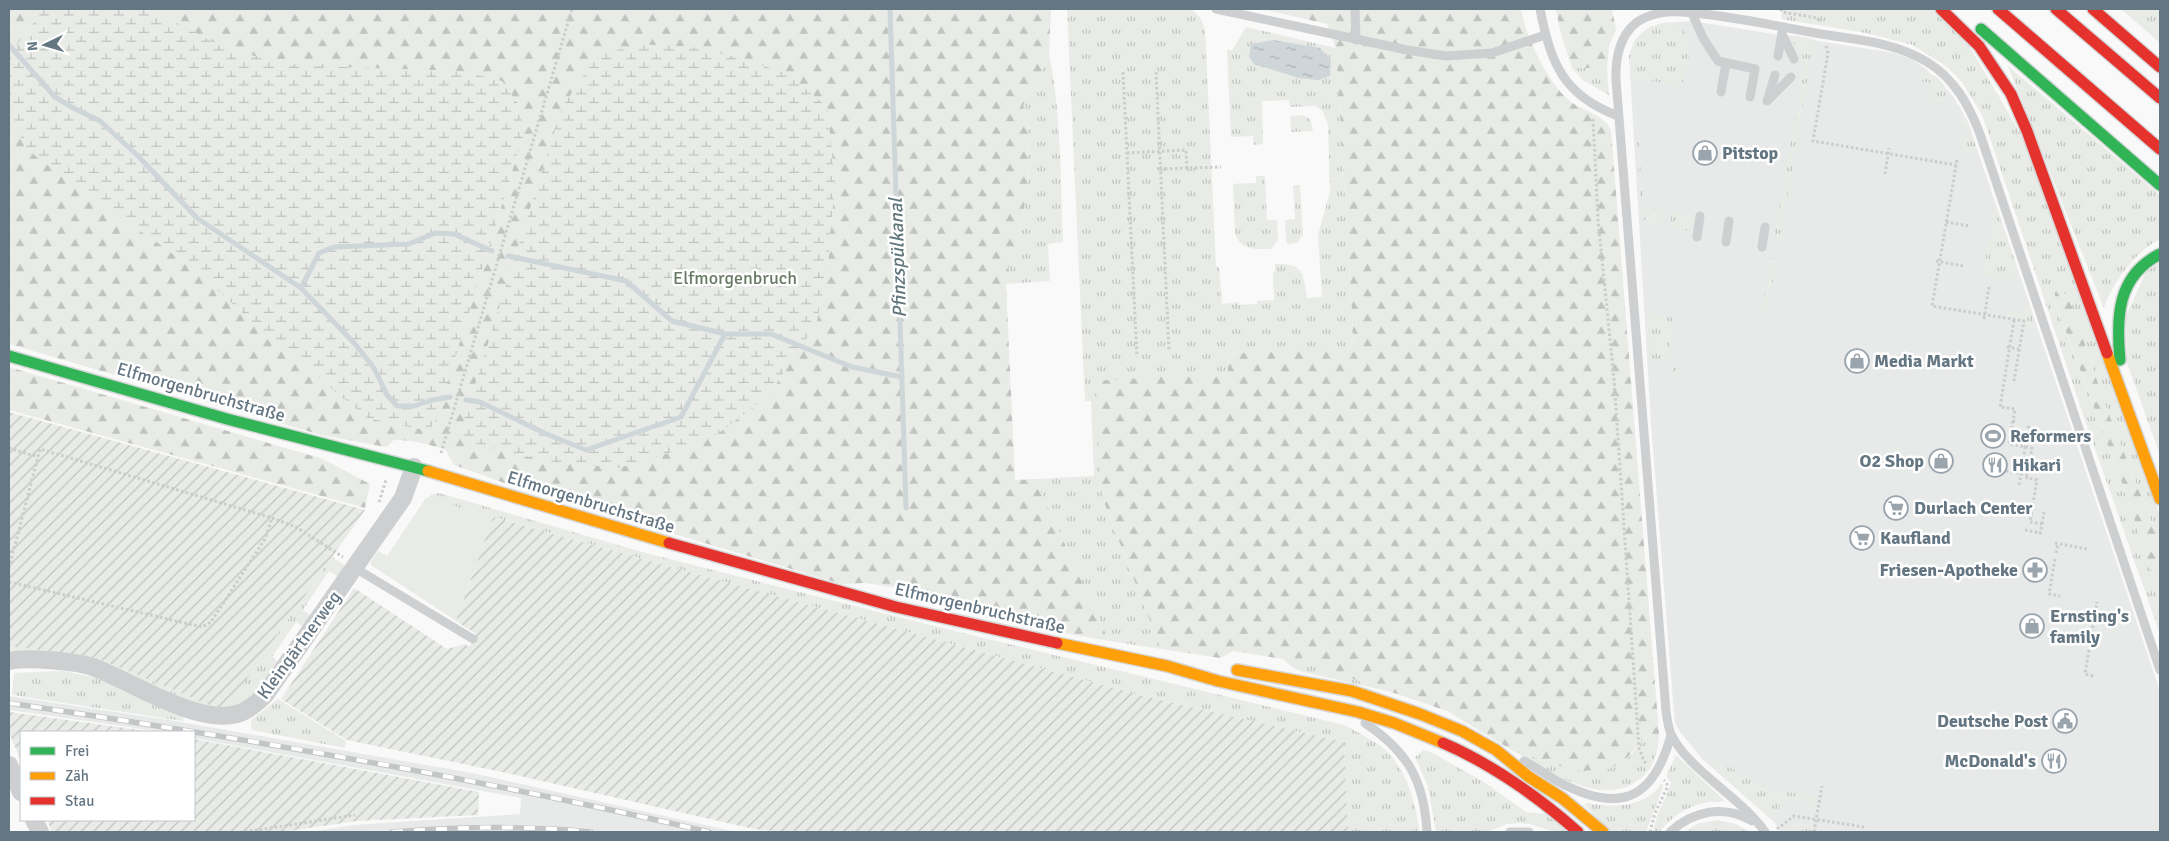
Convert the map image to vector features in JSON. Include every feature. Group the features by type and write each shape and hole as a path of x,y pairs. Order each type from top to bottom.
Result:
{"main road":[{"path":"1941,9 1979,46 2011,94 2027,131 2160,499"},
{"path":"1998,9 2160,149"},
{"path":"2056,9 2160,98"},
{"path":"2092,9 2160,67"},
{"path":"1964,15 2160,184"},
{"path":"2160,254 2144,263 2127,285 2118,318 2117,339 2121,362 2160,472"},
{"name":"Elfmorgenbruchstraße","path":"9,356 227,419 434,472 728,561 896,607 1167,666 1218,681 1344,709 1394,723 1447,746 1491,769 1529,793 1558,814 1578,832"},
{"name":"Elfmorgenbruchstraße","path":"1167,666 1220,668 1313,683 1386,701 1462,731 1496,750 1529,777 1562,798 1603,832"}],"street":[{"name":"Kleingärtnerweg","path":"9,661 23,659 92,667 166,701 204,713 227,716 239,714 254,705 265,695 403,498 414,467"},
{"path":"9,765 20,790"}],"lane":[{"path":"1216,9 1356,40 1446,56 1492,54 1545,35"},
{"path":"1355,9 1356,40"},
{"path":"1540,9 1545,35 1557,69 1567,82 1590,104 1618,116"},
{"path":"1496,750 1534,766 1575,789 1609,799 1634,794 1646,786 1656,773 1666,754 1671,735 1665,702 1618,116 1616,66 1622,40 1633,26 1640,20 1662,11 1873,42 1913,54 1941,71 1952,82 1968,106 1983,144 2160,670"},
{"path":"1692,14 1703,38 1718,61 1754,69 1750,97"},
{"path":"1778,56 1782,30"},
{"path":"1782,30 1794,59"},
{"path":"1721,92 1726,63"},
{"path":"1775,75 1767,100 1791,77"},
{"path":"1697,238 1700,216"},
{"path":"1726,242 1729,221"},
{"path":"1762,247 1765,227"},
{"path":"354,568 473,639"},
{"path":"1344,709 1389,740 1405,758 1414,772 1422,793 1427,832"},
{"path":"1671,735 1687,756 1730,794 1763,829"},
{"path":"1670,832 1681,822 1704,812 1716,810 1728,811 1744,816 1763,829"},
{"path":"1510,832 1528,832"}],"path":[{"path":"434,472 572,9"},
{"path":"1782,9 1782,12 1818,18 1828,53 1813,141 1956,165"},
{"path":"1124,72 1137,357"},
{"path":"1156,72 1169,351"},
{"path":"1590,104 1594,123 1598,219 1614,379 1639,748 1644,761 1667,784 1650,832"},
{"path":"1885,174 1890,148"},
{"path":"1127,153 1186,150 1187,168"},
{"path":"1957,160 1946,213 1946,222 1943,229 1932,306 1984,317 2024,321 2014,381"},
{"path":"1160,170 1221,167"},
{"path":"1946,222 1970,226"},
{"path":"1938,261 1963,266"},
{"path":"1984,317 1989,287"},
{"path":"2014,320 2008,347 2000,407 2015,409 2015,422 2009,444 2032,448 2027,478 2037,480 2030,522 2042,524"},
{"path":"2008,347 2019,349"},
{"path":"2019,485 2029,424"},
{"path":"9,448 38,457"},
{"path":"9,568 40,449 272,518 296,527 335,552"},
{"path":"2001,470 2028,475"},
{"path":"2026,530 2041,534 2044,512"},
{"path":"9,582 202,627 211,622 266,539 272,518"},
{"path":"2056,553 2056,544 2087,549"},
{"path":"2055,559 2049,594 2060,596"},
{"path":"2093,676 2085,674 2097,602"},
{"path":"2090,642 2097,644"},
{"path":"1814,832 1822,786"},
{"path":"245,832 355,815"},
{"path":"1779,828 1794,816 1864,827"}],"shaded area":[{"path":"1692,21 1894,53 1912,59 1926,69 1952,95 1961,109 1969,125 2160,691 2160,832 1782,832 1772,820 1702,759 1680,732 1675,723 1674,713 1651,423 1629,56 1635,40 1648,28 1662,23"},
{"path":"9,696 169,720 472,773 736,832 309,832 354,825 520,814 521,798 195,738 195,731 157,731 9,710"}],"green space":[{"name":"Elfmorgenbruch","path":"9,9 1051,9 1049,54 1041,74 1031,88 1023,106 1029,136 1027,183 1022,226 1011,255 1006,284 1015,480 1035,479 1109,641 961,612 940,606 902,590 903,585 896,584 893,587 865,583 842,584 510,485 454,465 446,450 433,446 394,440 386,447 321,435 9,344"},
{"path":"44,9 150,9 221,46 285,65 462,71 502,81 519,105 524,133 437,417 429,431 367,418 261,330 208,281 25,148 9,105 9,55"},
{"path":"1067,9 1191,9 1200,17 1205,29 1216,267 1219,267 1222,304 1239,302 1239,305 1257,304 1257,301 1274,300 1273,273 1275,273 1275,264 1292,265 1300,271 1303,276 1307,298 1322,297 1318,235 1330,192 1328,124 1322,110 1315,106 1290,107 1289,100 1262,101 1263,144 1254,145 1253,136 1231,137 1227,50 1232,50 1246,27 1336,48 1354,347 1227,354 1228,373 1102,497 1161,649 1109,641 1035,479 1094,476 1091,401 1085,401"},
{"path":"1262,9 1521,9 1527,33 1539,59 1554,84 1571,102 1599,117 1611,130 1659,734 1648,734 1624,761 1609,769 1581,771 1566,768 1510,749 1447,711 1350,678 1312,658 1283,659 1233,651 1220,658 1161,649 1102,497 1094,381 1228,373 1227,354 1354,346 1336,48 1327,24"},
{"path":"1556,9 1612,9 1616,30 1609,46 1607,68 1572,68 1560,31"},
{"path":"1783,9 1932,9 1969,46 2022,136 2160,516 2160,543 2106,407 2070,300 2061,290 2055,292 2055,303 2122,483 2160,596 2160,634 2085,420 1983,117 1962,82 1946,66 1913,45 1866,33 1781,19"},
{"path":"2121,9 2160,9 2160,43"},
{"path":"1670,23 1680,28 1689,42 1689,58 1682,86 1634,78 1644,207 1664,210 1660,222 1653,224 1646,222 1642,216 1629,56 1635,42 1643,32 1655,26"},
{"path":"1789,35 1814,39 1780,240 1777,240 1775,232 1805,61"},
{"path":"638,44 692,47 741,58 788,74 827,107 835,181 829,256 817,322 769,395 719,433 675,451 619,468 545,461 463,441 462,426 562,107 597,56"},
{"path":"1049,54 1058,125 1063,242 1048,244 1050,281 1006,284 1011,255 1022,226 1027,183 1029,136 1023,106 1031,88 1041,74"},
{"path":"2008,66 2160,195 2160,239 2151,244 2134,259 2112,289 2104,308"},
{"path":"1572,68 1607,68 1609,95 1584,81"},
{"path":"1924,73 1936,77 1946,88 1948,97 1944,102 1929,101 1932,83 1920,81"},
{"path":"1302,115 1310,119 1313,131 1291,132 1290,116"},
{"path":"1960,118 1967,120 1978,152 1977,156 1962,153 1966,125 1954,123"},
{"path":"1256,176 1265,176 1267,220 1277,220 1278,240 1271,249 1249,248 1237,239 1235,233 1233,184 1256,183"},
{"path":"1293,185 1300,185 1303,235 1297,243 1288,244 1286,242 1285,220 1295,219"},
{"path":"1989,197 1995,203 2017,267 2016,276 2011,279 1983,275 1995,204 1982,202 1984,198"},
{"path":"1672,211 1697,215 1689,231 1670,227"},
{"path":"1772,258 1777,259 1767,314 1761,313"},
{"path":"2160,262 2160,455 2127,363 2126,316 2146,272"},
{"path":"2061,290 2070,300 2106,407 2160,543 2160,596 2122,483 2055,302 2055,292"},
{"path":"2026,302 2033,316 2035,328 2028,332 2025,331 2026,320 2003,317 2004,309 2024,312"},
{"path":"1648,315 1674,318 1670,346 1677,368 1675,376 1668,380 1661,380 1654,376","holes":["1664,358 1674,360 1672,373 1669,373 1667,377 1663,379 1655,374 1653,360"]},
{"path":"9,367 323,459 370,484 365,508 9,410"},
{"path":"9,412 365,510 224,711 97,658 9,646"},
{"path":"439,493 642,552 922,623 1344,725 1381,746 1397,763 1408,785 1416,809 1419,832 1348,832 1344,742 1143,696 494,517 421,504 432,494"},
{"path":"426,498 493,517 456,621 371,565 371,561 378,551 387,556"},
{"path":"493,517 1143,696 1344,742 1348,832 783,832 754,829 507,773 347,740 281,699 354,588 447,649 465,644 469,647 476,634 456,621"},
{"path":"332,557 347,567 340,578 329,571 303,610 314,618 307,629 296,622 272,657 280,664 251,700 225,712 9,650 9,646 97,658 224,711"},
{"path":"1312,658 1387,691 1303,672 1292,667 1283,659"},
{"path":"63,671 98,678 184,714 183,721 12,695 14,673"},
{"path":"278,699 346,741 345,748 252,730 251,720"},
{"path":"9,712 147,731 20,731 20,759 10,735"},
{"path":"1649,734 1659,734 1656,755 1650,768 1640,779 1619,789 1603,790 1570,782 1510,749 1566,767 1596,770 1610,768 1622,762 1633,753"},
{"path":"195,739 479,792 478,815 356,821 282,832 52,832 47,821 195,821"},
{"path":"1423,750 1431,752 1487,784 1526,812 1547,814 1571,832 1554,832 1530,824 1519,823 1507,824 1487,832 1436,832 1428,786 1415,757"},
{"path":"1676,755 1725,801 1702,803 1688,809 1675,816 1660,832 1653,832 1657,816 1671,783 1666,776"},
{"path":"1712,763 1729,766 1764,788 1817,797 1815,804 1781,799 1777,819 1772,820 1712,767 1710,765"},
{"path":"1662,783 1663,787 1646,832 1610,832 1585,805 1587,803 1608,806 1638,802 1655,791"},
{"path":"1717,820 1736,824 1749,832 1685,832 1697,824"},
{"path":"1795,821 1814,825 1812,832 1782,832 1780,830"}],"water":[{"path":"1273,40 1320,48 1331,61 1330,76 1319,80 1299,78 1254,64 1249,57 1251,44"}],"waterway":[{"name":"Pfinzspülkanal","path":"890,9 906,508"},
{"path":"9,45 55,97 100,121 137,155 197,218 301,288 355,344 374,368 387,395 397,406 414,406 450,397"},
{"path":"301,288 319,253 334,247 409,244 435,233 454,234 492,251"},
{"path":"508,256 626,281 672,321 725,334 771,334 852,367 902,377"},
{"path":"466,400 480,402 544,433 586,450 681,417 725,334"}],"railway":[{"path":"9,703 191,731"},
{"path":"195,732 448,777 622,812 709,832"},
{"path":"392,832 492,828 541,828 591,832"}],"traffic: fast":[{"path":"1981,29 2160,185"},
{"path":"2120,360 2119,328 2122,299 2127,286 2135,274 2146,263 2160,254"},
{"path":"9,356 227,419 428,471"}],"traffic: slow":[{"path":"2107,353 2160,499"},
{"path":"428,471 669,543"},
{"path":"1057,643 1167,666 1218,681 1358,712 1394,723 1443,743"},
{"path":"1237,670 1352,691 1420,714 1462,731 1496,750 1529,777 1562,798 1603,832"}],"traffic: jam":[{"path":"1941,9 1979,46 2011,94 2027,131 2107,353"},
{"path":"1998,9 2160,149"},
{"path":"2056,9 2160,98"},
{"path":"2093,9 2160,67"},
{"path":"669,543 896,607 1057,643"},
{"path":"1443,743 1461,751 1514,782 1578,832"}],"place":[{"name":"Pitstop","path":"1705,153"},
{"name":"Media Markt","path":"1857,361"},
{"name":"Reformers","path":"1993,436"},
{"name":"O2 Shop","path":"1941,461"},
{"name":"Hikari","path":"1995,465"},
{"name":"Durlach Center","path":"1896,508"},
{"name":"Kaufland","path":"1862,538"},
{"name":"Friesen-Apotheke","path":"2035,570"},
{"name":"Ernsting's family","path":"2032,626"},
{"name":"Deutsche Post","path":"2065,721"},
{"name":"McDonald's","path":"2054,761"}]}
